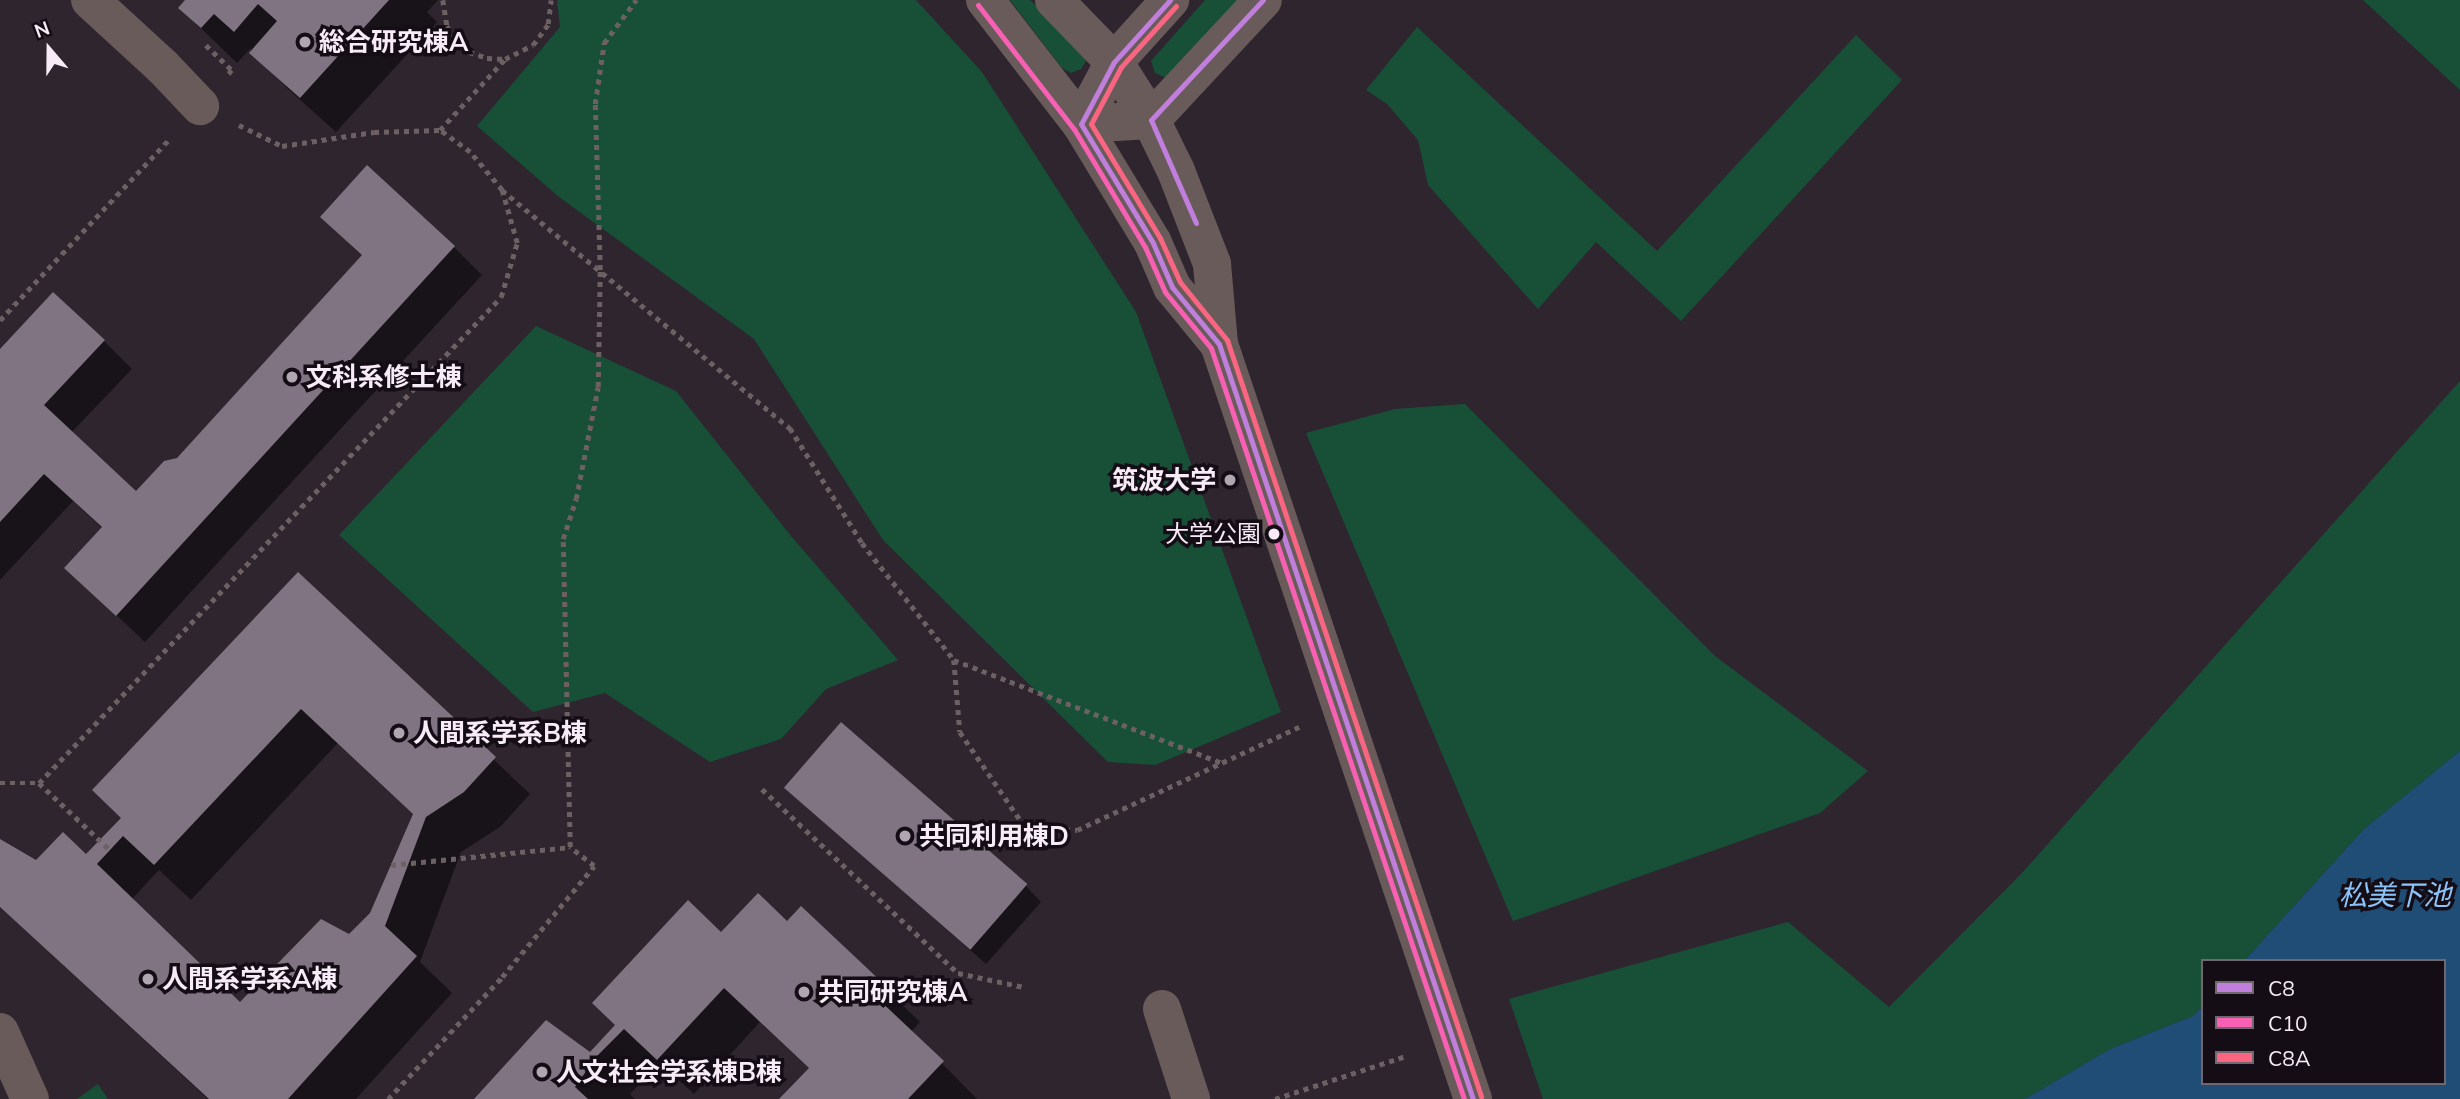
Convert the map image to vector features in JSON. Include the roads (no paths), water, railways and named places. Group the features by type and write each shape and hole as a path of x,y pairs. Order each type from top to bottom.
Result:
{"street":[{"path":"90,0 200,106"},
{"path":"985,0 1081,124 1153,243 1172,287 1219,344"},
{"path":"1054,0 1114,62 1151,120 1176,171 1212,264 1219,344 1473,1099"},
{"path":"1081,124 1114,62 1170,0"},
{"path":"1081,124 1151,120 1263,0"},
{"path":"1162,1009 1191,1099"},
{"path":"0,1032 30,1099"}],"water":[{"name":"松美下池","path":"2460,751 2460,1099 2025,1099 2110,1049 2193,1016 2201,1008 2201,1085 2446,1085 2446,959 2246,959 2364,829"}],"place":[{"name":"総合研究棟A","path":"305,42"},
{"name":"文科系修士棟","path":"292,377"},
{"name":"筑波大学","path":"1230,480"},
{"name":"大学公園","path":"1274,534"},
{"name":"人間系学系B棟","path":"399,733"},
{"name":"共同利用棟D","path":"905,836"},
{"name":"人間系学系A棟","path":"148,979"},
{"name":"共同研究棟A","path":"804,992"},
{"name":"人文社会学系棟B棟","path":"542,1072"}]}
